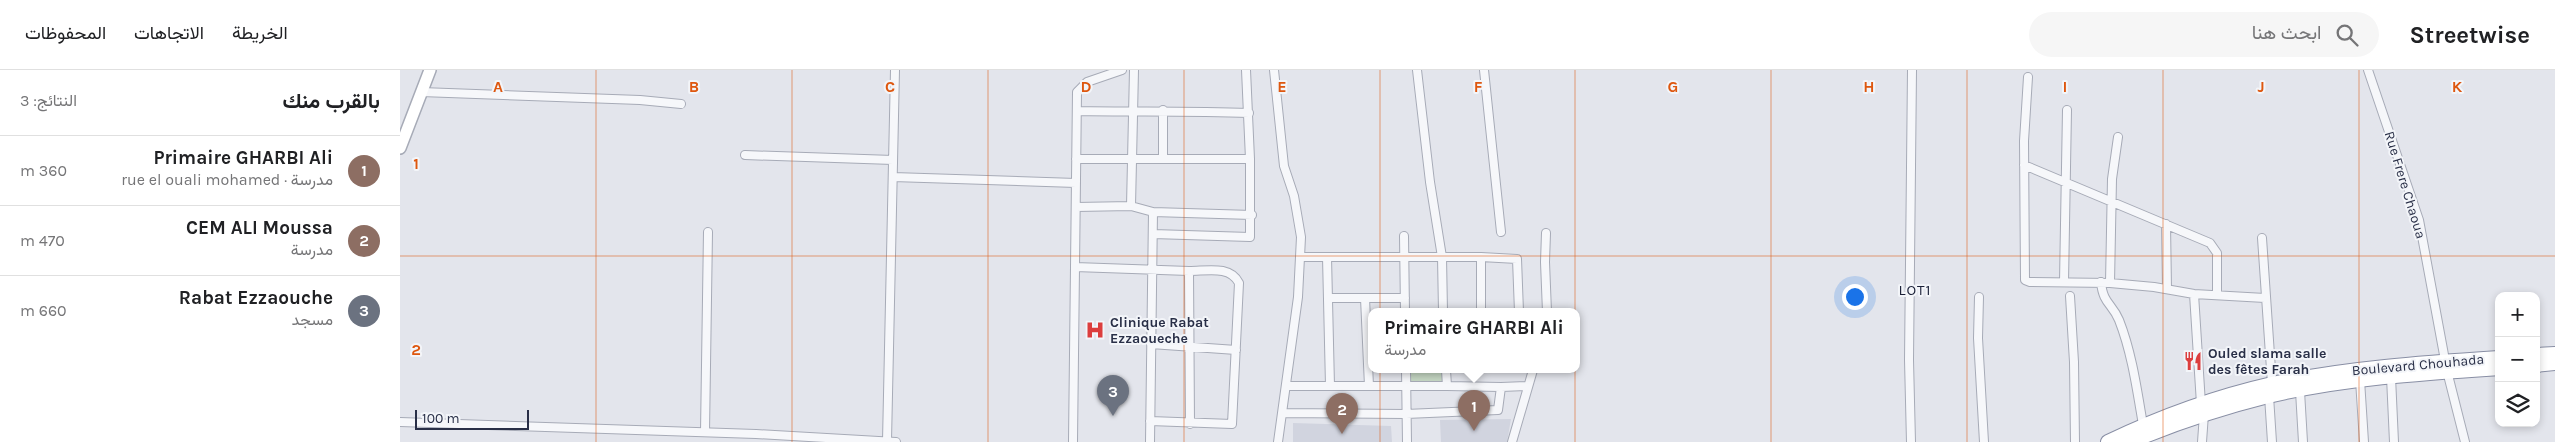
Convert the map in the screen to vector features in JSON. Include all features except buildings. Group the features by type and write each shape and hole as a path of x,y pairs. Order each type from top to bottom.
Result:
{"highway":[{"path":"2540,355 2555,354"},
{"name":"Boulevard Chouhada","path":"2270,390 2339,373 2446,366 2495,359"},
{"path":"2540,365 2555,364"},
{"path":"2108,442 2143,425 2270,390 2300,391 2360,380 2391,377 2446,366 2495,368"},
{"path":"2130,442 2202,409"}],"main road":[{"path":"400,148 430,70"}],"street":[{"path":"887,441 895,70"},
{"path":"1073,442 1077,92 1087,82 1122,70"},
{"path":"1131,206 1134,70"},
{"path":"1153,234 1250,237 1252,215 1246,70"},
{"path":"1274,70 1279,135 1284,166 1297,212 1301,237 1297,304 1278,442"},
{"path":"1417,70 1430,182 1442,257 1444,308"},
{"path":"1484,70 1501,232"},
{"path":"1912,70 1909,360 1912,442"},
{"name":"Rue Frere Chaoua","path":"2368,70 2418,220 2446,366 2465,442"},
{"path":"2028,77 2024,165 2025,280 2030,282 2101,282 2194,294 2264,298"},
{"path":"421,92 640,100 681,104"},
{"path":"1077,110 1249,113"},
{"path":"1163,110 1163,159"},
{"path":"2064,282 2067,110"},
{"path":"2110,283 2112,178 2118,137"},
{"path":"745,155 893,160"},
{"path":"1076,159 1133,161 1250,159"},
{"path":"2024,165 2166,224 2215,247 2217,253 2217,296"},
{"path":"893,176 1076,183"},
{"path":"1076,207 1131,206 1153,212 1252,215"},
{"path":"1150,442 1153,212"},
{"path":"2166,224 2167,290"},
{"path":"705,432 708,232"},
{"path":"1546,233 1547,308"},
{"path":"1404,236 1405,308"},
{"path":"2262,238 2272,442"},
{"path":"1300,257 1404,256 1517,259 1519,308"},
{"path":"1327,257 1330,386"},
{"path":"1481,257 1481,308"},
{"path":"1075,267 1228,271 1235,275 1239,283 1232,424 1190,424 1150,421"},
{"path":"1189,271 1191,347 1190,424"},
{"path":"2101,282 2106,302 2118,318 2121,328 2134,373 2143,425"},
{"path":"2194,294 2202,409 2202,442"},
{"path":"2070,296 2074,362 2075,442"},
{"path":"1328,298 1405,298"},
{"path":"1365,298 1368,364"},
{"path":"1979,298 1978,338 1984,442"},
{"path":"1152,344 1236,350"},
{"path":"1368,373 1369,386"},
{"path":"1406,373 1407,442"},
{"path":"1446,373 1447,386"},
{"path":"1512,442 1532,373"},
{"path":"2391,377 2394,442"},
{"path":"2360,380 2364,442"},
{"path":"1286,386 1528,386"},
{"path":"1282,414 1406,414 1498,410 1501,386"},
{"path":"2300,391 2303,442"},
{"path":"400,422 705,432 757,438 896,442"}],"shaded area":[{"path":"1511,419 1507,442 1441,442 1440,420"},
{"path":"1293,423 1391,426 1392,442 1293,442"}],"green space":[{"path":"1409,373 1444,373 1445,383 1409,384"}],"place":[{"name":"Clinique Rabat Ezzaoueche","path":"1095,330"},
{"name":"Ouled slama salle des fêtes Farah","path":"2193,361"},
{"name":"Rabat Ezzaouche","path":"1113,416"},
{"name":"Primaire GHARBI Ali","path":"1474,431"},
{"name":"CEM ALI Moussa","path":"1342,434"}],"district":[{"name":"LOT1","path":"1915,290"}]}
